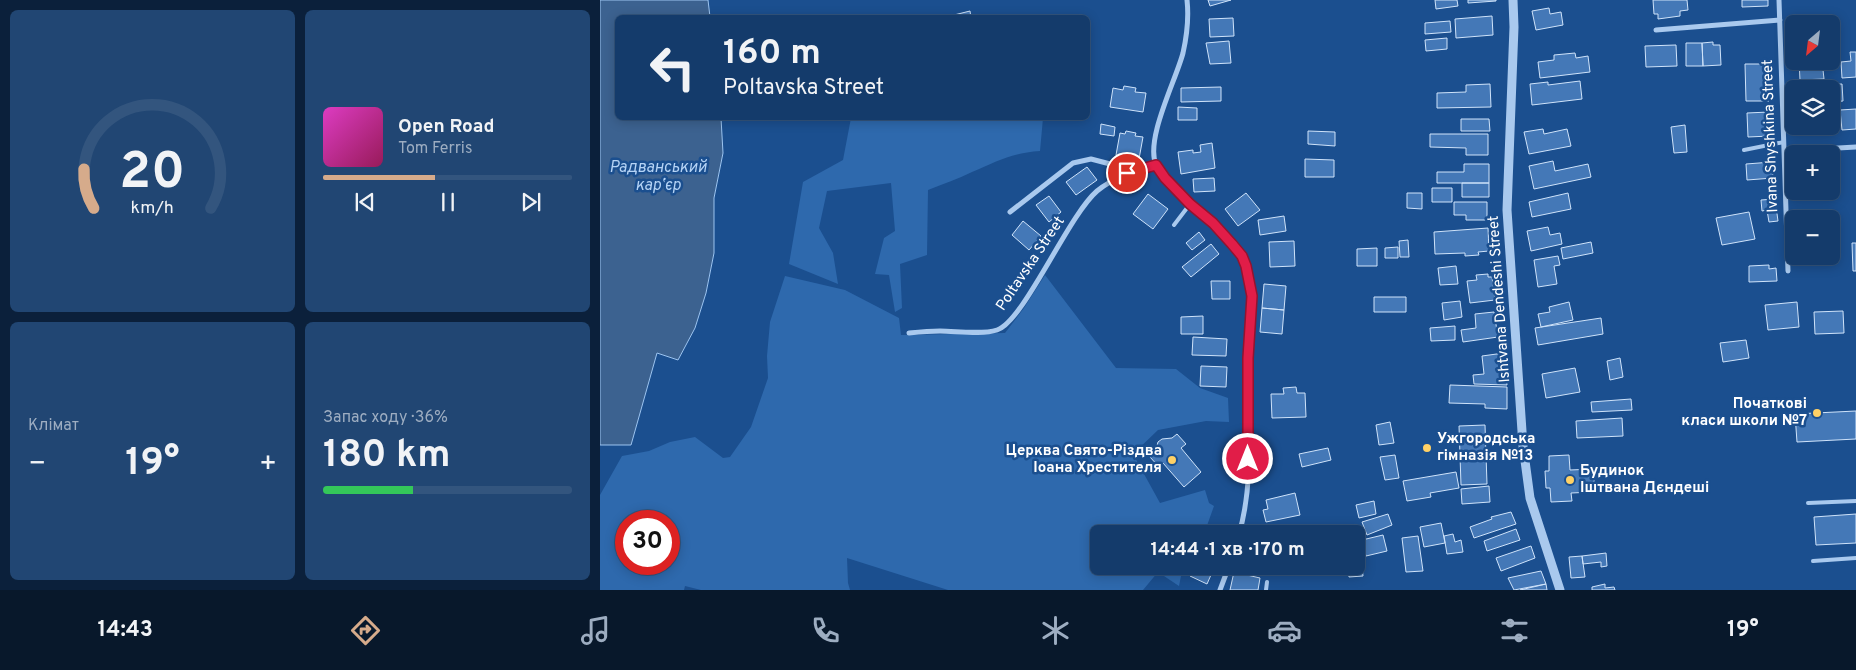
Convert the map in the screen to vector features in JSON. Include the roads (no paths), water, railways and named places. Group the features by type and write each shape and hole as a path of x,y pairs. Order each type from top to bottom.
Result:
{"street":[{"path":"1187,0 1187,32 1157,129 1154,153 1156,165 1165,178 1190,204 1213,223 1242,256 1250,279 1252,296 1248,358 1246,500 1241,525"},
{"name":"Ishtvana Dendeshi Street","path":"1513,0 1514,27 1507,210 1523,446 1530,498 1560,590"},
{"name":"Ivana Shyshkina Street","path":"1778,0 1785,151"},
{"path":"1656,30 1780,20"},
{"path":"1840,148 1856,147"},
{"path":"1010,212 1073,163 1091,158 1114,165 1127,173"},
{"name":"Poltavska Street","path":"909,333 998,330 1014,317 1088,201 1105,185 1127,173 1156,165"},
{"name":"Ivana Shyshkina Street","path":"1786,200 1788,271"},
{"path":"1220,590 1226,575"}],"lane":[{"path":"1744,150 1784,142"},
{"path":"1174,225 1190,204"},
{"path":"1808,503 1856,501"},
{"path":"1813,560 1856,558"},
{"path":"1266,590 1268,582"}],"water":[{"name":"Радванський карʼєр","path":"600,0 708,0 710,15 615,15 615,120 721,120 723,153 714,198 714,253 706,293 695,328 678,360 657,353 631,445 600,445"}],"place":[{"name":"Початкові класи школи №7","path":"1817,413"},
{"name":"Ужгородська гімназія №13","path":"1427,448"},
{"name":"Церква Свято-Різдва Іоана Хрестителя","path":"1172,460"},
{"name":"Будинок Іштвана Дєндеші","path":"1570,480"}]}
